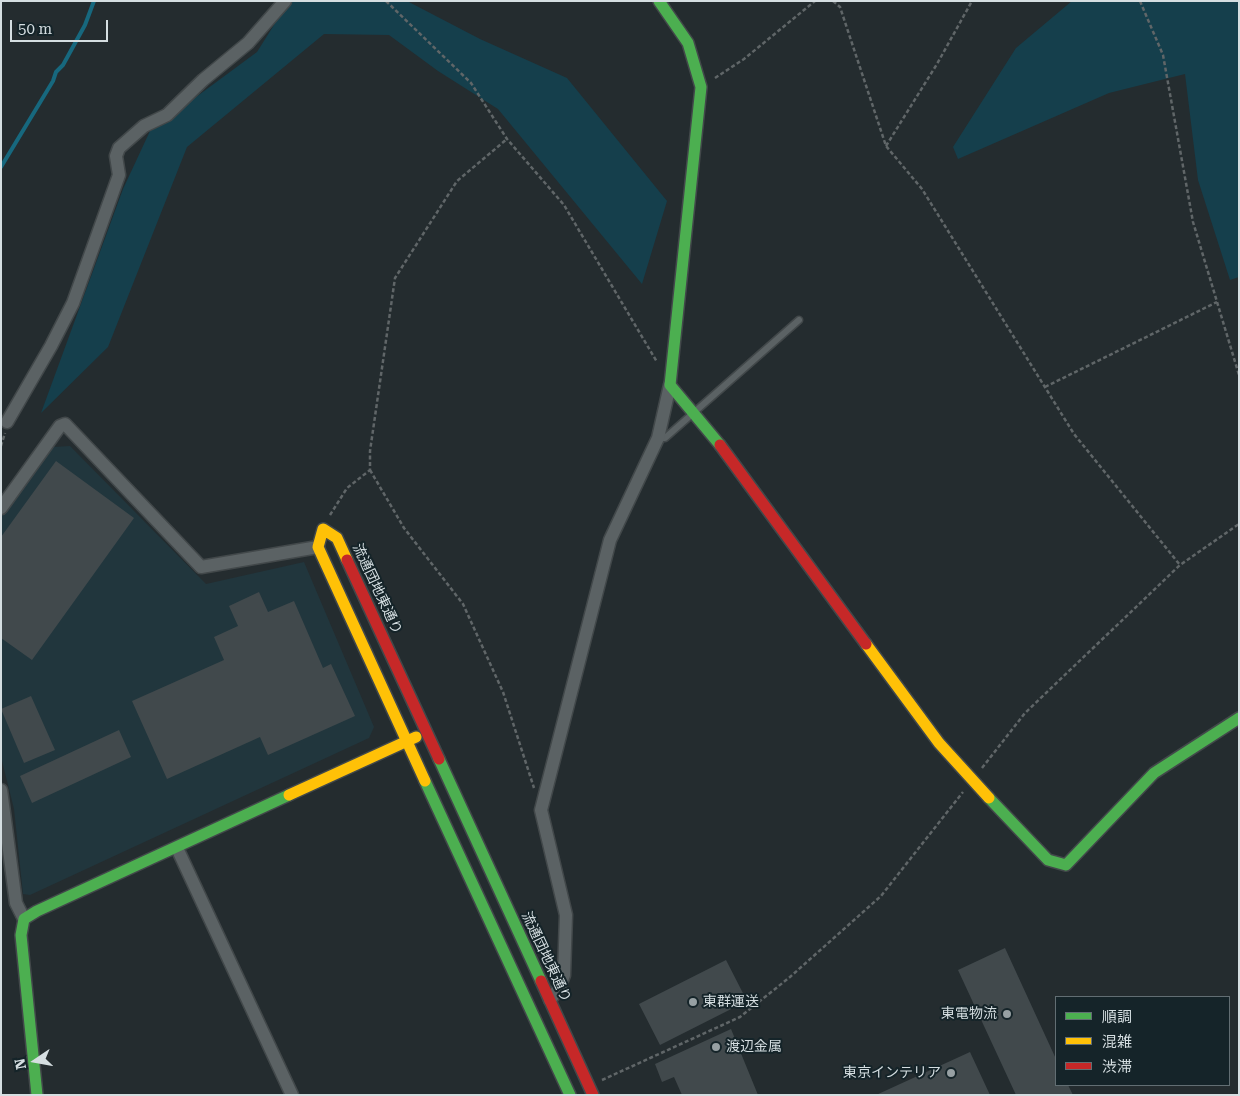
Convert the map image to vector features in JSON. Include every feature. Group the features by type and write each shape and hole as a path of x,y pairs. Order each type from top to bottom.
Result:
{"street":[{"path":"7,422 51,346 73,303 119,175 116,156 119,148 144,126 167,115 203,80 248,44 285,1"},
{"path":"550,1000 559,988 564,975 566,915 541,810 610,540 658,438 670,385 701,87 688,43 659,1"},
{"path":"670,385 728,456 939,743 972,781 1048,860 1066,865 1154,773 1239,718"},
{"path":"1,508 60,426 65,424 201,566 318,547"},
{"path":"323,529 318,547 570,1095 591,1090"},
{"name":"流通団地東通り","path":"323,529 337,538 591,1090"},
{"path":"24,919 37,911 426,732"},
{"path":"1,790 16,903 24,919 21,935 37,1095"},
{"path":"177,848 292,1095"}],"lane":[{"path":"658,438 665,438 799,320"}],"path":[{"path":"386,1 471,83 507,139 564,205 670,385"},
{"path":"701,87 744,59 815,1"},
{"path":"833,1 840,7 886,146 922,190 1074,434 1180,565"},
{"path":"886,146 937,64 972,1"},
{"path":"1140,1 1163,55 1193,222 1239,375"},
{"path":"507,139 457,181 395,278 370,451 370,470 404,528 463,604 502,692 541,810"},
{"path":"1044,387 1218,302"},
{"path":"323,529 326,520 347,488 370,470"},
{"path":"591,1090 740,1017 790,977 881,896 1025,713 1180,565 1239,524"}],"shaded area":[{"path":"289,1 407,1 480,39 567,78 667,201 642,284 498,109 438,71 389,35 324,34 187,147 108,347 41,413 123,189 150,131 257,52"},
{"path":"1072,1 1239,1 1239,277 1230,280 1198,180 1185,74 1109,93 958,159 953,147 1016,48"},
{"path":"70,446 206,584 304,562 374,727 369,738 30,895 23,894 14,809 1,757 1,515 53,447"}],"building":[{"path":"56,461 134,518 32,660 1,638 1,537"},
{"path":"259,592 268,612 294,601 323,668 331,664 355,716 268,755 260,737 167,779 132,701 224,660 214,637 238,626 229,606"},
{"path":"31,696 55,750 24,763 1,709"},
{"path":"119,730 131,757 32,803 20,776"},
{"name":"東電物流","path":"1005,948 1055,1057 1055,1086 1068,1086 1073,1095 1016,1095 958,970"},
{"name":"東群運送","path":"726,960 747,1001 660,1045 639,1004"},
{"name":"渡辺金属","path":"731,1029 758,1095 682,1095 674,1077 662,1082 655,1064"},
{"name":"東京インテリア","path":"970,1052 990,1095 876,1095"}],"waterway":[{"path":"1,167 53,81 56,72 63,65 85,25 94,1"}],"traffic: fast":[{"path":"659,1 688,43 701,87 670,385 720,445"},
{"path":"989,798 1048,860 1066,865 1154,773 1239,718"},
{"path":"439,759 541,981"},
{"path":"425,781 570,1095"},
{"path":"37,1095 21,935 24,919 37,911 289,795"}],"traffic: slow":[{"path":"347,560 337,538 323,529 318,547 425,781"},
{"path":"866,644 939,743 989,798"},
{"path":"289,795 416,737"}],"traffic: jam":[{"path":"720,445 866,644"},
{"path":"347,560 439,759"},
{"path":"541,981 593,1095"}],"place":[{"name":"東群運送","path":"693,1002"},
{"name":"東電物流","path":"1007,1014"},
{"name":"渡辺金属","path":"716,1047"},
{"name":"東京インテリア","path":"951,1073"}]}
